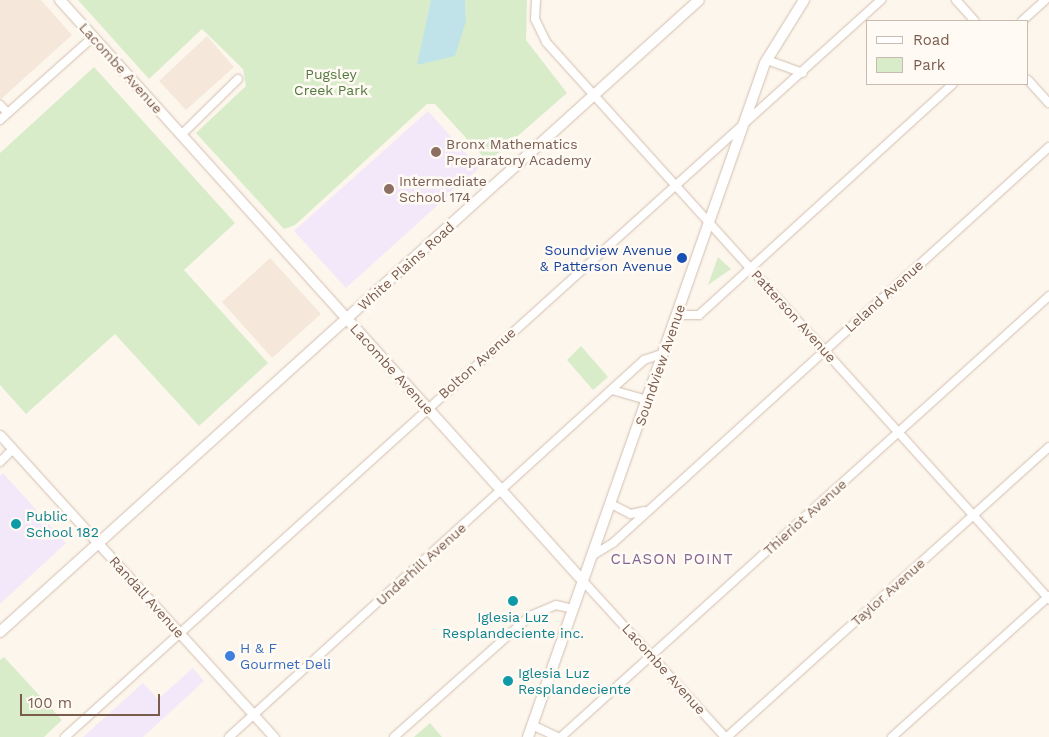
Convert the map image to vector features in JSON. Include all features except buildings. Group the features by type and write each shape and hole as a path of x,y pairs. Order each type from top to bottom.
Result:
{"main road":[{"name":"Lacombe Avenue","path":"60,0 583,581"},
{"name":"White Plains Road","path":"0,632 699,0"},
{"name":"Soundview Avenue","path":"528,737 612,504 767,60 804,0"}],"street":[{"name":"Patterson Avenue","path":"536,0 539,32 1048,598"},
{"name":"Bolton Avenue","path":"65,737 674,184 803,73 881,0"},
{"path":"956,0 974,20"},
{"path":"1023,20 1045,0"},
{"path":"0,120 93,37"},
{"path":"767,60 803,73"},
{"path":"181,135 238,79"},
{"path":"1029,81 1049,103"},
{"path":"677,315 699,315 952,85"},
{"path":"0,105 8,113"},
{"name":"Leland Avenue","path":"593,555 613,543 652,505 1049,147"},
{"name":"Thieriot Avenue","path":"532,725 560,737 1049,296"},
{"name":"Underhill Avenue","path":"228,737 644,360 664,353"},
{"path":"612,390 648,400"},
{"name":"Randall Avenue","path":"0,435 274,737"},
{"name":"Taylor Avenue","path":"726,737 1049,447"},
{"path":"0,462 13,449"},
{"name":"Leland Avenue","path":"612,504 631,514 652,505"},
{"name":"Lacombe Avenue","path":"583,581 726,737"},
{"path":"892,737 1048,598"},
{"path":"394,737 530,616 556,605 573,609"}],"shaded area":[{"path":"0,0 41,0 72,35 0,100"},
{"path":"207,36 234,67 186,110 159,81"},
{"path":"428,111 479,168 346,288 294,231"},
{"path":"270,258 321,314 272,358 222,302"},
{"path":"3,473 66,543 0,604 0,476"},
{"path":"193,668 204,681 143,737 83,737 143,683 158,699"}],"green space":[{"name":"Pugsley Creek Park","path":"78,0 431,0 418,65 466,21 465,0 527,0 526,40 567,93 488,162 435,104 427,104 295,225 284,229 196,133 246,86 243,69 202,29 149,79"},
{"path":"94,67 235,223 184,270 268,363 199,426 115,334 26,414 0,385 0,153"},
{"path":"718,257 731,269 708,285"},
{"path":"581,346 608,377 593,390 567,360"},
{"path":"4,657 62,720 44,737 0,737 0,660"},
{"path":"430,723 442,737 414,737"}],"water":[{"path":"431,0 465,0 466,21 455,56 417,65"}],"place":[{"name":"Bronx Mathematics Preparatory Academy","path":"436,152"},
{"name":"Intermediate School 174","path":"389,189"},
{"name":"Soundview Avenue & Patterson Avenue","path":"682,258"},
{"name":"Public School 182","path":"16,524"},
{"name":"Iglesia Luz Resplandeciente inc.","path":"513,601"},
{"name":"H & F Gourmet Deli","path":"230,656"},
{"name":"Iglesia Luz Resplandeciente","path":"508,681"}],"district":[{"name":"CLASON POINT","path":"672,560"}]}
